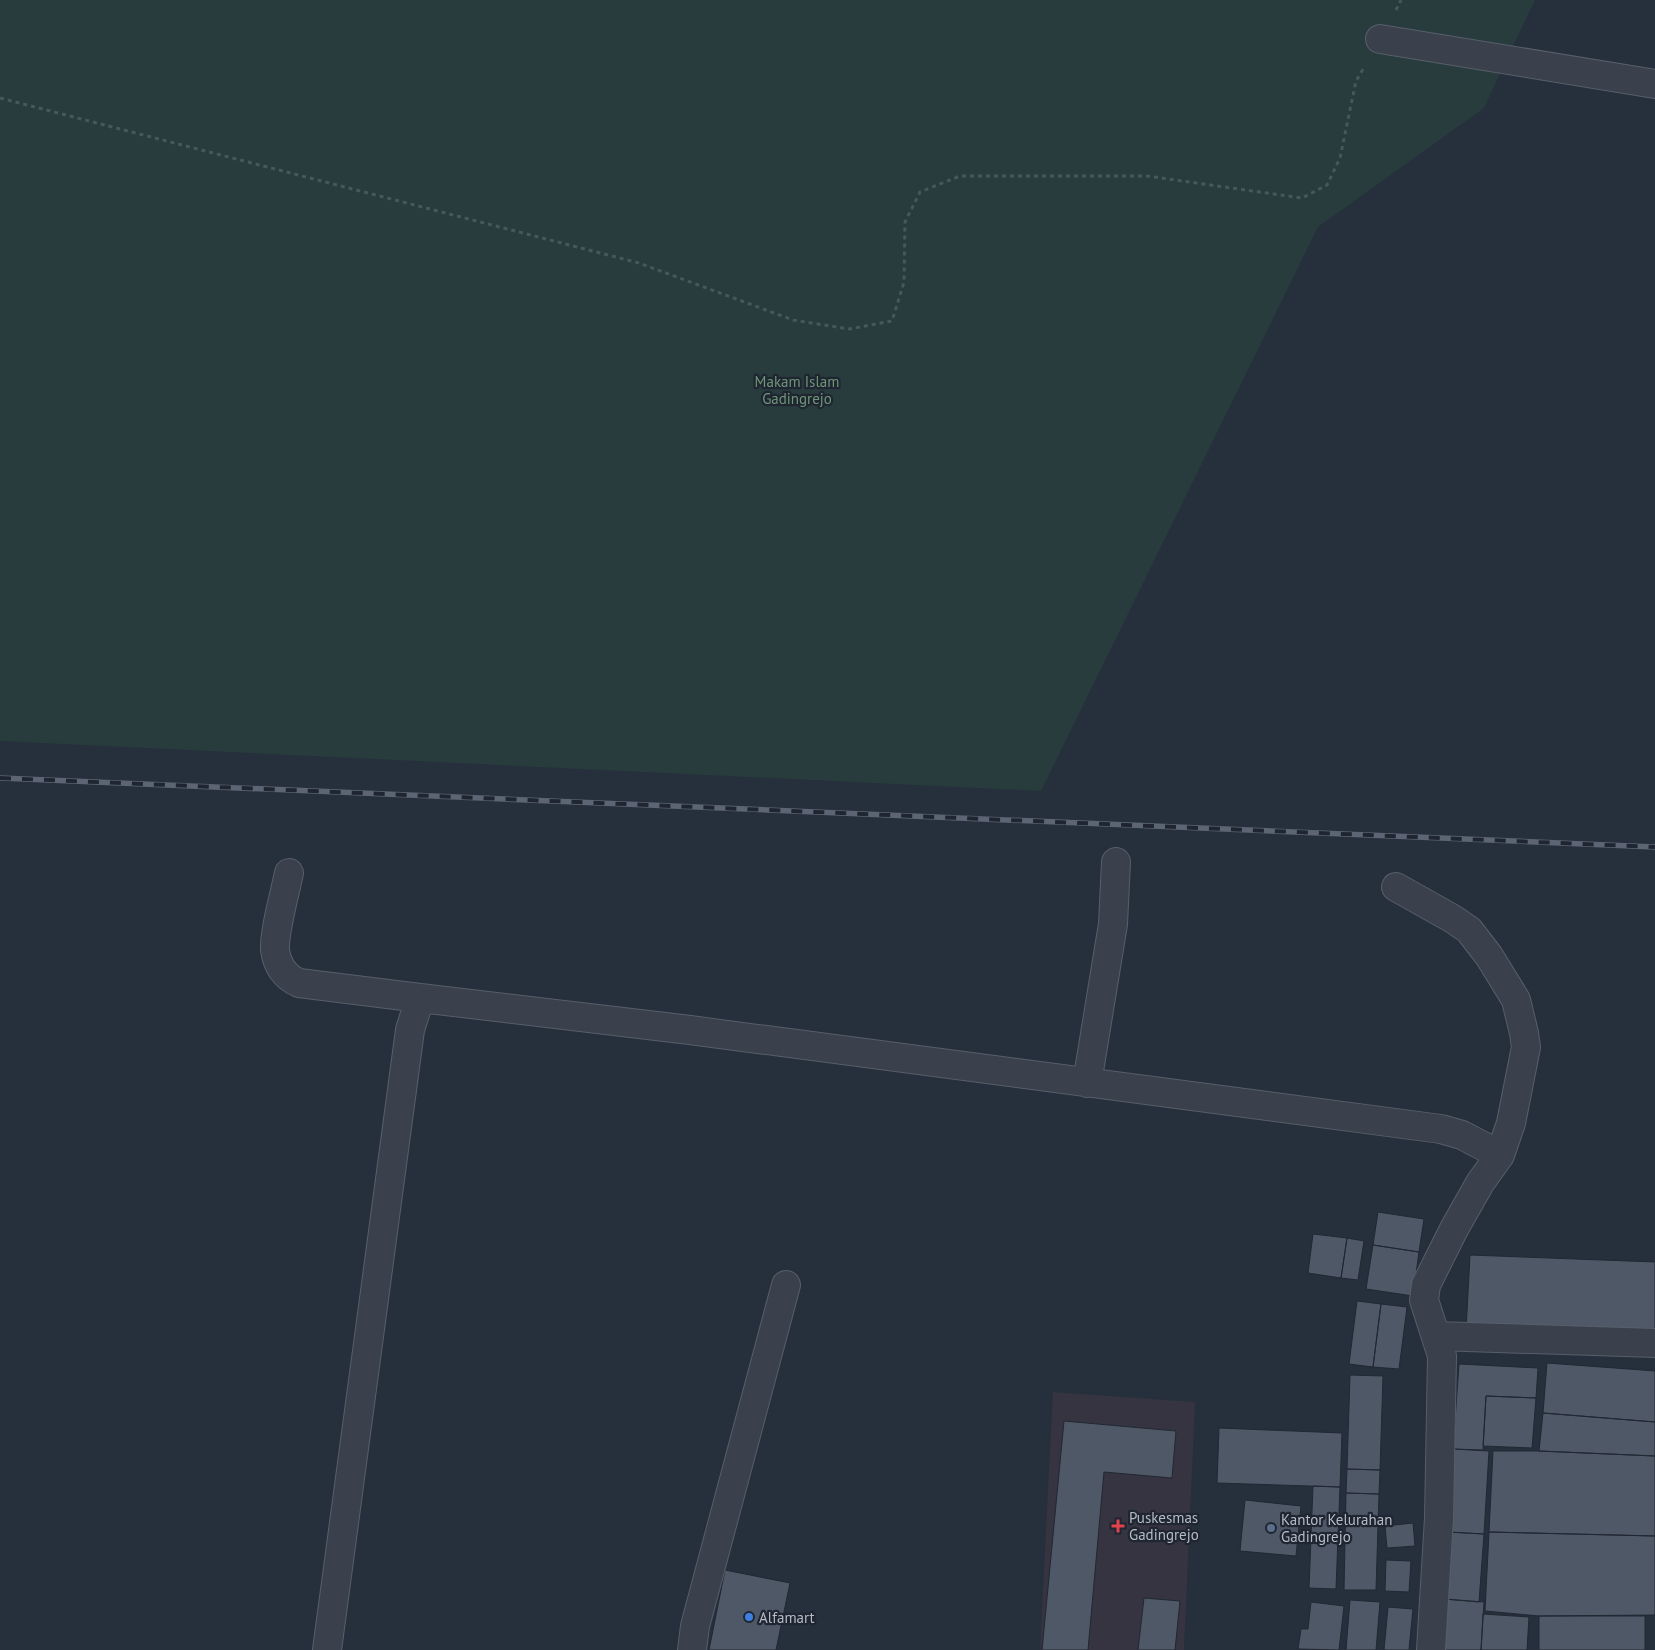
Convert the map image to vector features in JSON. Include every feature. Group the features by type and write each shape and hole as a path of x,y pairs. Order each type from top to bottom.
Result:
{"street":[{"path":"1380,39 1655,84"},
{"path":"1086,1083 1113,924 1116,862"},
{"path":"289,873 275,950 284,974 289,979 299,983 700,1031 1441,1129 1462,1135 1500,1155"},
{"path":"1396,887 1469,930 1489,956 1516,1000 1526,1047 1511,1123 1500,1155 1480,1183 1426,1285 1424,1300 1442,1356 1439,1518 1431,1650"},
{"path":"327,1650 410,1030 420,998"},
{"path":"692,1650 695,1626 786,1285"},
{"path":"1436,1336 1655,1343"}],"path":[{"path":"0,98 639,264 794,320 849,328 892,321 904,282 905,222 920,192 960,176 1147,176 1302,198 1327,185 1340,158 1356,81 1401,0"}],"shaded area":[{"name":"Puskesmas Gadingrejo","path":"1053,1392 1195,1402 1184,1650 1040,1650"}],"green space":[{"name":"Makam Islam Gadingrejo","path":"0,0 1535,0 1484,108 1318,227 1041,791 0,741"}],"building":[{"path":"1378,1212 1424,1219 1419,1252 1373,1245"},
{"path":"1313,1234 1347,1238 1341,1278 1308,1273"},
{"path":"1347,1238 1364,1241 1358,1280 1341,1278"},
{"path":"1373,1245 1419,1252 1413,1296 1366,1289"},
{"path":"1470,1255 1655,1262 1655,1338 1466,1331"},
{"path":"1357,1301 1381,1304 1373,1367 1349,1364"},
{"path":"1381,1304 1407,1307 1399,1369 1373,1367"},
{"path":"1547,1363 1655,1371 1655,1422 1543,1413"},
{"path":"1459,1364 1538,1368 1536,1398 1486,1396 1483,1450 1453,1449"},
{"path":"1350,1375 1383,1376 1380,1470 1347,1469"},
{"path":"1486,1396 1536,1398 1532,1448 1483,1446"},
{"path":"1543,1413 1655,1422 1655,1456 1539,1451"},
{"path":"1064,1421 1176,1431 1172,1478 1104,1472 1088,1650 1042,1650"},
{"path":"1219,1428 1342,1433 1340,1487 1217,1483"},
{"path":"1453,1449 1489,1451 1484,1534 1448,1532"},
{"path":"1493,1451 1655,1456 1655,1536 1489,1532"},
{"path":"1347,1469 1380,1470 1379,1494 1346,1493"},
{"path":"1313,1486 1340,1487 1336,1589 1309,1588"},
{"path":"1346,1493 1379,1494 1376,1590 1344,1590"},
{"name":"Kantor Kelurahan Gadingrejo","path":"1245,1500 1301,1506 1296,1556 1240,1551"},
{"path":"1413,1523 1415,1546 1387,1548 1385,1526"},
{"path":"1448,1532 1484,1534 1479,1602 1444,1599"},
{"path":"1489,1532 1655,1536 1655,1615 1539,1616 1485,1611"},
{"path":"1386,1560 1411,1561 1409,1592 1385,1591"},
{"name":"Alfamart","path":"725,1570 790,1583 776,1650 709,1650"},
{"path":"1144,1598 1180,1601 1175,1650 1138,1650"},
{"path":"1444,1599 1484,1602 1481,1650 1440,1650"},
{"path":"1350,1600 1380,1602 1376,1650 1346,1650"},
{"path":"1311,1602 1344,1606 1339,1650 1298,1649 1301,1629 1308,1629"},
{"path":"1388,1607 1413,1609 1409,1650 1384,1650"},
{"path":"1483,1614 1529,1617 1527,1650 1481,1650"},
{"path":"1539,1616 1645,1616 1645,1650 1539,1650"}],"railway":[{"path":"0,778 1655,847"}],"place":[{"name":"Puskesmas Gadingrejo","path":"1118,1526"},
{"name":"Kantor Kelurahan Gadingrejo","path":"1271,1528"},
{"name":"Alfamart","path":"749,1617"}]}
